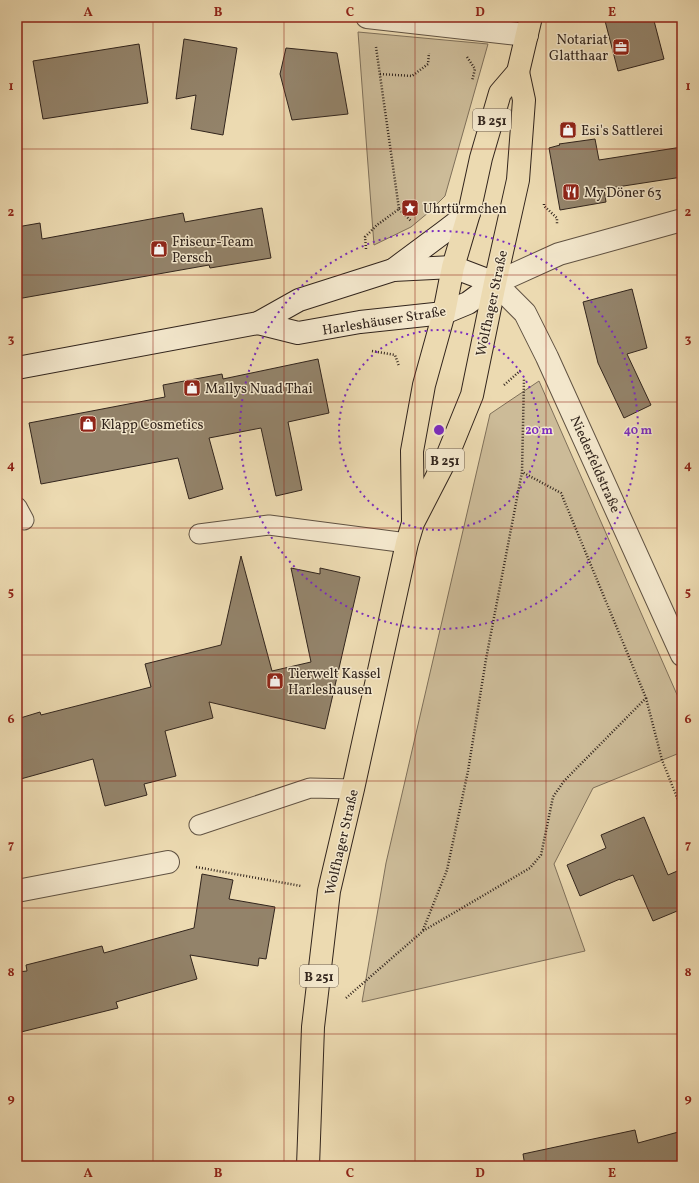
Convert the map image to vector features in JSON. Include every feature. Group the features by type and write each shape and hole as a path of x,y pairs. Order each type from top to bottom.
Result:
{"main road":[{"name":"Wolfhager Straße","path":"410,533 446,459 472,395 518,180 524,100 518,72 529,26"},
{"name":"Wolfhager Straße","path":"308,1166 313,1028 329,891 354,789 410,533 412,451 424,385 444,313 453,267 469,213 481,158 500,93 518,72"}],"street":[{"path":"367,17 529,26"},
{"name":"Harleshäuser Straße","path":"393,270 469,213"},
{"path":"495,283 559,254 682,220"},
{"name":"Harleshäuser Straße","path":"17,368 258,323 298,300 393,270 453,267 495,283"},
{"name":"Harleshäuser Straße","path":"258,323 298,333 360,322 444,313 468,303 495,283"},
{"name":"Niederfeldstraße","path":"495,283 525,313 547,357 682,655"},
{"path":"17,891 168,862"}],"lane":[{"path":"200,534 269,525 410,533"},
{"path":"198,825 310,788 354,789"}],"path":[{"path":"375,42 399,209 415,224"},
{"path":"380,74 412,76 428,64 429,47"},
{"path":"465,53 475,69 472,83"},
{"path":"543,198 544,206 557,218 558,228"},
{"path":"366,255 365,237 377,225 399,209"},
{"path":"368,350 396,355 400,369"},
{"path":"423,931 447,870 468,771 486,659 522,472 524,367 501,390"},
{"path":"522,472 561,493 646,698 662,760 682,810"},
{"path":"313,1028 423,931 530,868 541,855 553,797 564,781 646,698"},
{"path":"168,862 329,891"}],"shaded area":[{"path":"358,32 488,44 445,196 411,227 374,245"},
{"path":"539,381 682,706 682,752 593,788 554,864 585,951 362,1002 386,863 490,414"}],"building":[{"path":"604,17 653,17 664,59 618,71"},
{"path":"184,39 237,48 223,135 191,129 196,95 176,99"},
{"path":"139,44 148,103 43,119 33,61"},
{"path":"286,48 337,53 348,114 292,120 280,74"},
{"path":"595,139 599,160 682,147 682,177 604,189 606,202 560,210 549,148 560,145 559,144"},
{"path":"262,208 271,258 210,268 209,265 17,299 17,227 40,223 42,239 183,213 185,222"},
{"path":"632,289 647,348 627,354 651,405 624,418 598,363 583,302"},
{"path":"318,359 329,413 288,422 302,490 276,496 261,428 209,438 223,489 189,499 178,458 41,484 29,423 165,397 163,385 222,374 223,379"},
{"path":"241,556 272,671 311,662 291,568 320,574 320,568 360,577 325,729 209,702 213,718 165,731 176,776 144,784 147,795 105,806 93,759 17,780 17,719 40,712 41,715 151,687 145,664 221,645"},
{"path":"644,817 668,875 682,869 682,909 653,921 633,875 580,896 567,865 606,848 601,835"},
{"path":"202,874 233,880 229,899 275,907 266,959 259,958 258,966 190,955 197,979 116,1002 118,1008 17,1033 17,972 27,971 26,965 102,946 104,953 194,928"},
{"path":"635,1130 638,1143 682,1131 682,1166 525,1166 523,1154"}],"place":[{"name":"Notariat Glatthaar","path":"621,47"},
{"name":"Esi's Sattlerei","path":"568,130"},
{"name":"My Döner 63","path":"571,192"},
{"name":"Uhrtürmchen","path":"410,208"},
{"name":"Friseur-Team Persch","path":"159,249"},
{"name":"Mallys Nuad Thai","path":"192,388"},
{"name":"Klapp Cosmetics","path":"88,424"},
{"name":"Tierwelt Kassel Harleshausen","path":"275,681"}]}
